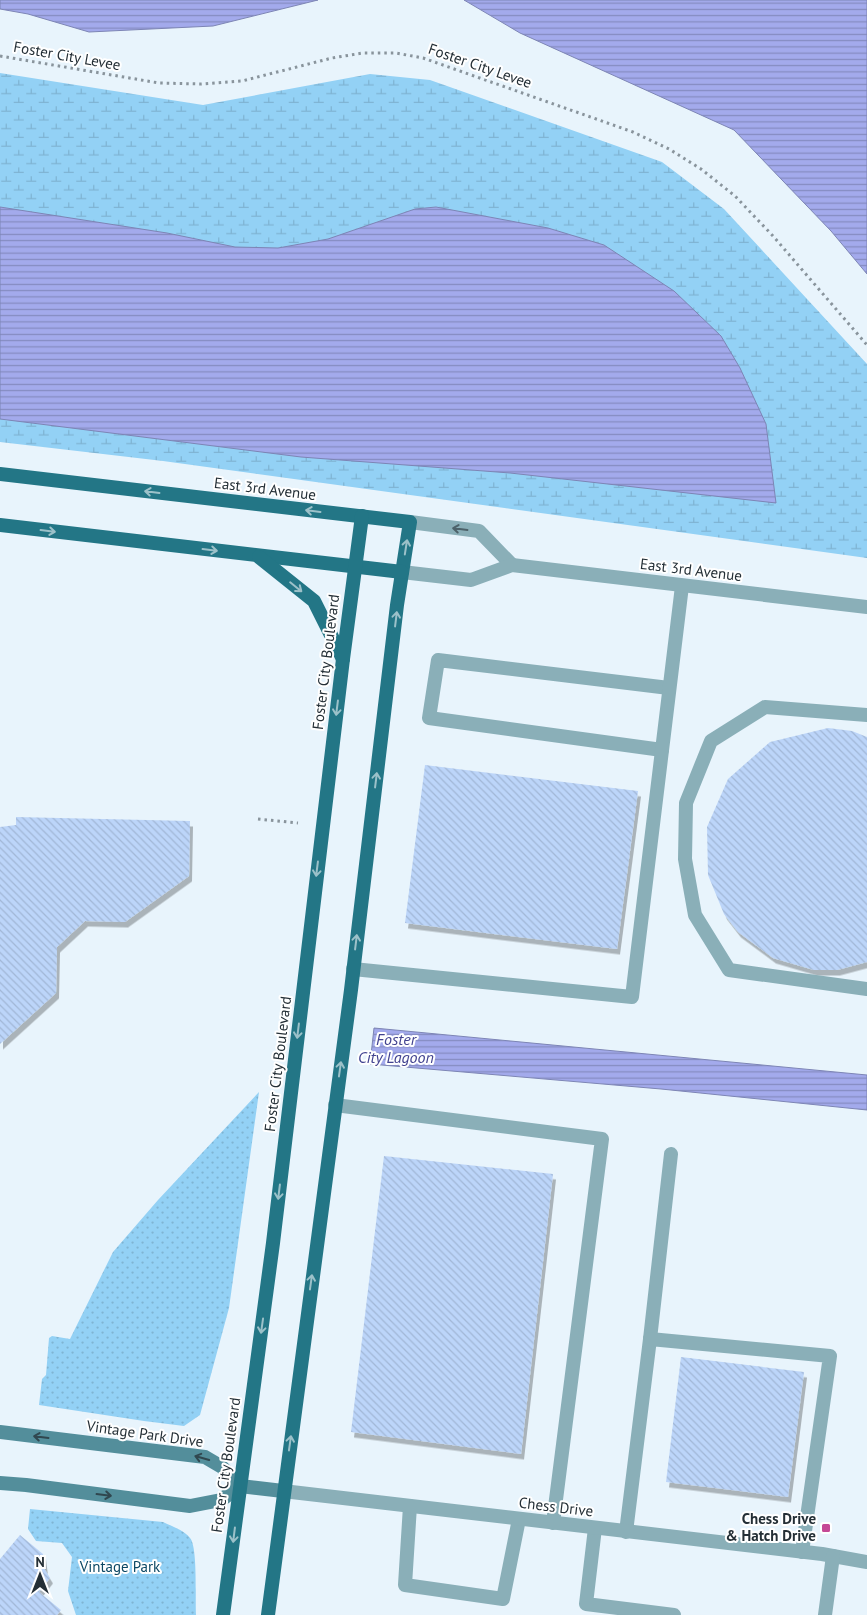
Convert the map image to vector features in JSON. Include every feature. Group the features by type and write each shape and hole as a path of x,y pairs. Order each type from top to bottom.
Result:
{"main road":[{"name":"East 3rd Avenue","path":"0,474 410,522"},
{"name":"Foster City Boulevard","path":"223,1615 274,1233 354,567 362,516"},
{"path":"268,1615 410,522"},
{"name":"East 3rd Avenue","path":"0,525 402,572"},
{"path":"259,556 314,601 343,660"},
{"name":"Vintage Park Drive","path":"0,1432 205,1457 222,1467 240,1486"},
{"path":"0,1483 190,1506 221,1500 240,1486"},
{"name":"Chess Drive","path":"240,1486 283,1491"}],"street":[{"name":"East 3rd Avenue","path":"410,522 479,531 512,565"},
{"name":"East 3rd Avenue","path":"402,572 471,580 512,565 867,607"},
{"path":"353,969 632,997 682,586"},
{"path":"662,750 429,718 438,660 670,688"},
{"path":"867,715 766,707 711,741 686,803 685,859 695,915 729,970 867,989"},
{"path":"335,1105 602,1139 553,1523"},
{"path":"626,1532 671,1154"},
{"path":"650,1338 830,1356 802,1552"},
{"name":"Chess Drive","path":"283,1491 802,1552 867,1562"},
{"path":"410,1506 405,1586 503,1599 519,1519"},
{"path":"596,1528 586,1604 674,1615"},
{"path":"826,1615 833,1556"}],"path":[{"name":"Foster City Levee","path":"0,56 159,83 201,84 242,82 332,58 363,52 396,52 423,58 633,132 669,149 701,169 735,196 867,345"},
{"path":"258,819 298,823"}],"green space":[{"path":"0,73 203,105 370,74 430,80 662,162 724,209 867,364 867,558 163,461 0,442"},
{"path":"259,1092 229,1308 200,1415 184,1426 39,1405 42,1379 46,1375 49,1338 52,1336 70,1339 113,1252 158,1200"},
{"name":"Vintage Park","path":"30,1509 163,1522 181,1530 193,1543 196,1574 196,1615 76,1615 68,1591 72,1557 62,1543 36,1541 28,1529"}],"water":[{"path":"0,0 318,0 213,26 89,32 28,14 0,9"},
{"path":"464,0 867,0 867,274 831,231 734,130 520,33"},
{"path":"0,207 167,233 235,247 278,248 328,239 415,209 436,207 548,228 604,245 674,291 721,336 740,368 766,424 776,503 510,473 301,457 0,419"},
{"name":"Foster City Lagoon","path":"374,1028 867,1075 867,1110 661,1089 370,1064"}],"building":[{"path":"828,728 852,731 867,737 867,962 837,970 814,970 773,958 738,932 724,914 708,875 707,827 728,779 770,742"},
{"path":"425,765 638,791 617,949 405,923"},
{"path":"16,817 190,821 189,876 125,922 85,921 57,947 56,993 0,1044 0,827 16,825"},
{"path":"384,1156 553,1174 521,1454 351,1432"},
{"path":"681,1357 804,1372 788,1497 666,1482"},
{"path":"20,1535 43,1554 45,1570 50,1578 39,1592 61,1610 57,1615 0,1615 0,1559"}],"place":[{"name":"Chess Drive & Hatch Drive","path":"826,1528"}]}
